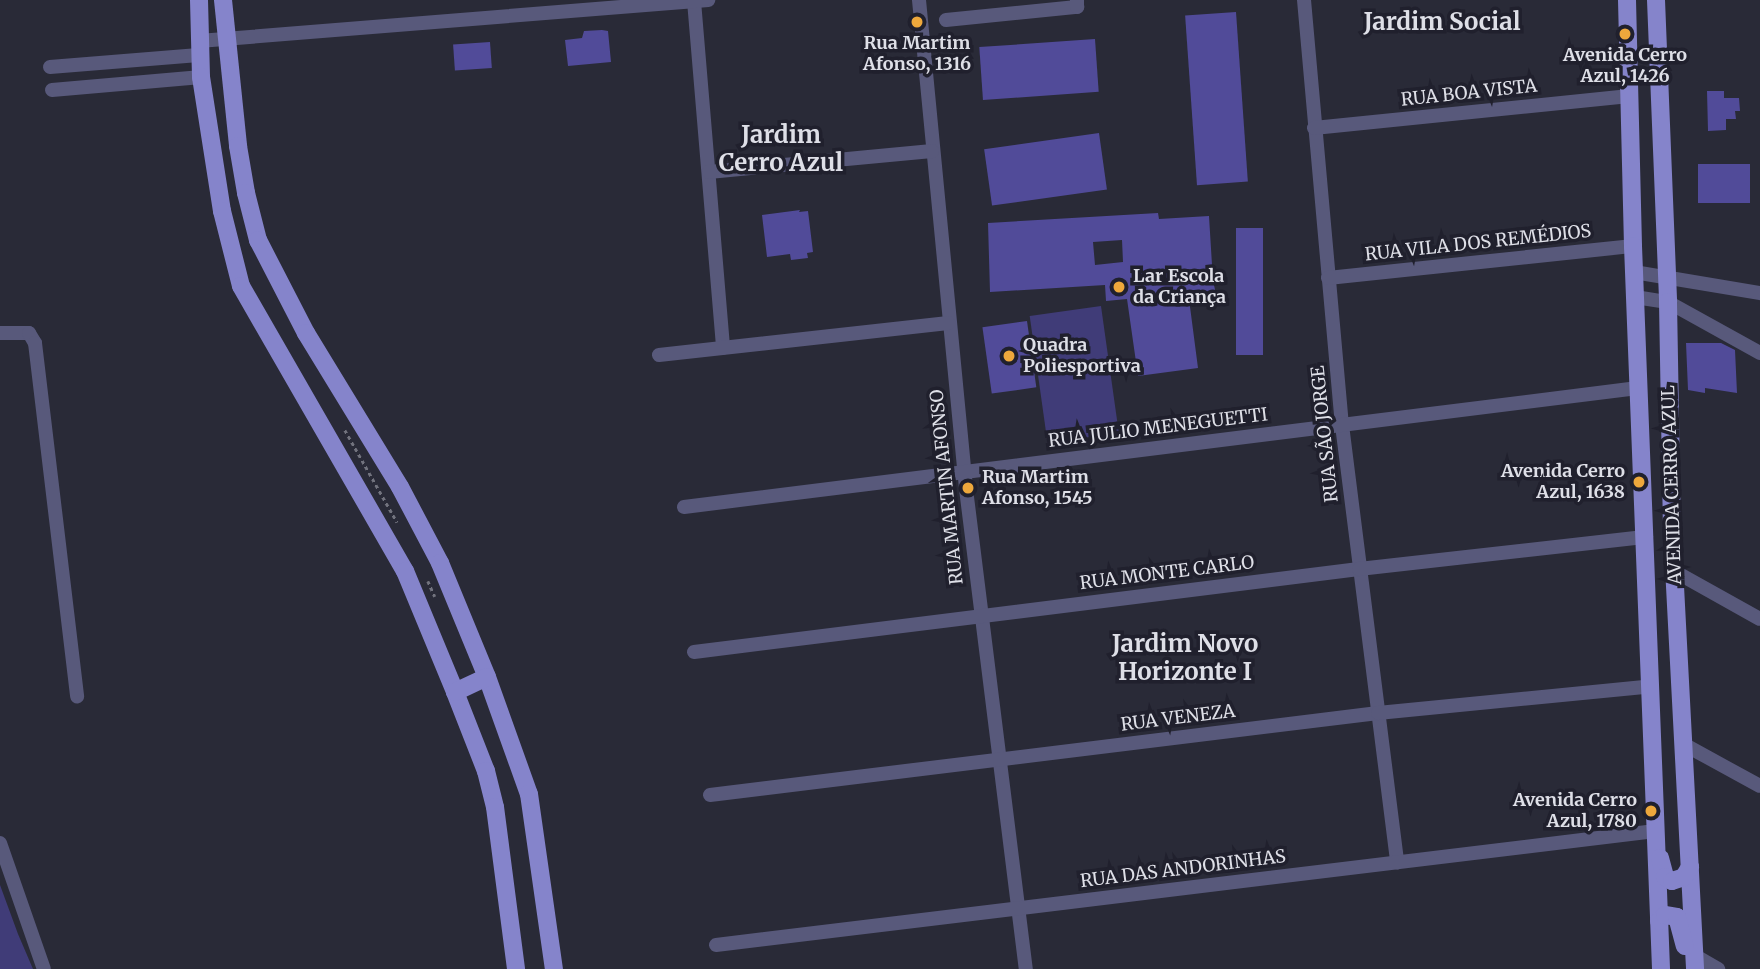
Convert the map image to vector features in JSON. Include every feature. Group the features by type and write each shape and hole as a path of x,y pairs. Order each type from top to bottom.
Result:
{"main road":[{"path":"199,0 199,48 204,102 222,211 241,286 405,571 455,692 486,772 495,807 516,969"},
{"path":"223,0 246,192 264,252 306,333 400,488 440,563 487,677 529,794 554,969"},
{"name":"AVENIDA CERRO AZUL","path":"1627,0 1633,246 1661,969"},
{"name":"AVENIDA CERRO AZUL","path":"1656,0 1668,302 1672,529 1694,964"},
{"path":"1642,472 1651,468 1661,477 1665,512 1672,529"},
{"path":"455,692 487,677"},
{"path":"1655,831 1665,877 1679,880 1690,867"},
{"path":"1659,921 1665,915 1677,917 1694,964"}],"street":[{"name":"RUA MARTIN AFONSO","path":"919,0 964,471 1027,969"},
{"path":"946,20 1017,7 1077,7 1077,0"},
{"name":"RUA SÃO JORGE","path":"1304,0 1342,425 1396,863"},
{"path":"50,67 150,59 227,39 701,1 709,172 723,348"},
{"path":"150,59 152,82"},
{"path":"52,90 201,77"},
{"name":"RUA BOA VISTA","path":"1314,128 1629,96"},
{"path":"709,172 932,151"},
{"name":"RUA VILA DOS REMÉDIOS","path":"1328,278 1633,246"},
{"path":"1634,272 1760,293"},
{"path":"1635,297 1668,302 1760,353"},
{"path":"659,355 948,323"},
{"path":"0,333 29,333 35,343 77,696"},
{"name":"RUA JULIO MENEGUETTI","path":"684,507 1638,388"},
{"name":"RUA MONTE CARLO","path":"694,652 981,614 1646,537"},
{"path":"1674,571 1760,620"},
{"name":"RUA VENEZA","path":"710,795 1378,713 1652,686"},
{"path":"1685,745 1760,786"},
{"name":"RUA DAS ANDORINHAS","path":"716,945 1655,831"},
{"path":"0,843 44,969"},
{"path":"1694,964 1718,969"}],"shaded area":[{"path":"1101,306 1119,433 1048,443 1030,316"},
{"path":"0,885 18,934 33,969 0,969"}],"building":[{"path":"1236,12 1248,182 1197,185 1185,16"},
{"path":"584,31 608,31 611,62 568,66 565,40 582,38"},
{"path":"1095,39 1099,92 983,100 979,47"},
{"path":"490,42 492,68 455,71 453,45"},
{"path":"1707,91 1724,91 1724,98 1739,98 1740,111 1735,111 1736,119 1726,119 1726,130 1708,131"},
{"path":"1099,133 1107,189 992,206 984,149"},
{"path":"1698,164 1750,164 1750,203 1698,203"},
{"path":"800,210 799,212 808,211 813,252 807,253 808,258 791,260 790,254 767,257 762,215"},
{"path":"1158,213 1159,219 1209,216 1213,281 1217,298 1189,299 1198,368 1138,376 1127,299 1106,301 1105,285 990,292 988,223","holes":["1122,240 1123,262 1095,265 1093,242"]},
{"path":"1236,228 1263,228 1263,355 1236,355"},
{"name":"Quadra Poliesportiva","path":"1027,321 1036,387 992,394 982,327"},
{"path":"1686,343 1721,343 1735,350 1737,393 1705,388 1705,393 1688,390"}],"place":[{"name":"Rua Martim Afonso, 1316","path":"917,22"},
{"name":"Avenida Cerro Azul, 1426","path":"1625,34"},
{"name":"Lar Escola da Criança","path":"1119,287"},
{"name":"Quadra Poliesportiva","path":"1009,356"},
{"name":"Avenida Cerro Azul, 1638","path":"1639,482"},
{"name":"Rua Martim Afonso, 1545","path":"968,488"},
{"name":"Avenida Cerro Azul, 1780","path":"1651,811"}],"district":[{"name":"Jardim Social","path":"1442,22"},
{"name":"Jardim Cerro Azul","path":"781,149"},
{"name":"Jardim Novo Horizonte I","path":"1185,658"}]}
